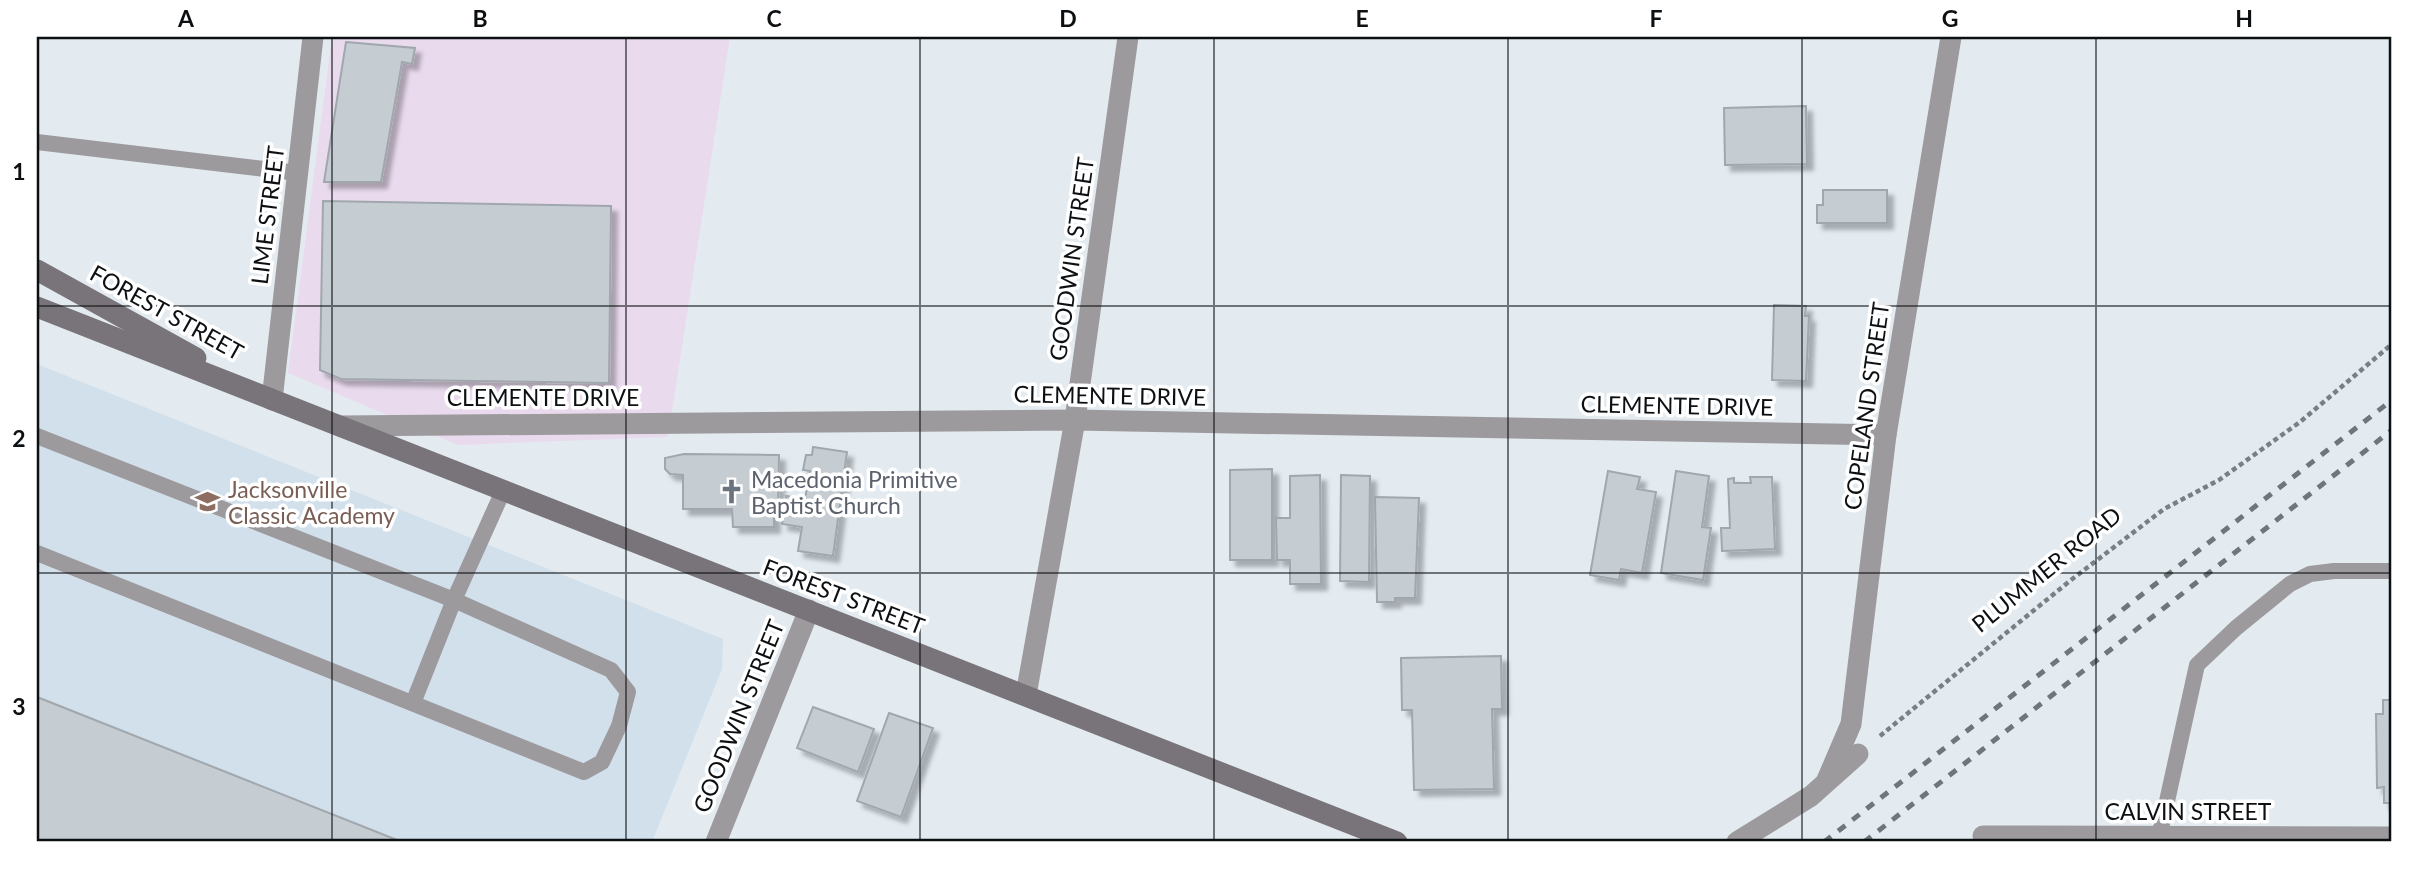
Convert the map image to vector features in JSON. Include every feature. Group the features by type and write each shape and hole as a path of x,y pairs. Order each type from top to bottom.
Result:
{"street":[{"name":"LIME STREET","path":"272,400 313,37"},
{"name":"GOODWIN STREET","path":"1026,695 1075,420 1129,37"},
{"name":"COPELAND STREET","path":"1828,779 1852,723 1886,435 1951,37"},
{"name":"FOREST STREET","path":"37,270 272,400"},
{"name":"FOREST STREET","path":"37,307 1397,842"},
{"name":"CLEMENTE DRIVE","path":"334,426 1075,420 1886,435"},
{"name":"GOODWIN STREET","path":"716,842 809,610"},
{"path":"1737,842 1811,796 1858,754"},
{"name":"CALVIN STREET","path":"1983,836 2242,840 2392,837"}],"lane":[{"path":"37,142 298,173"},
{"path":"37,436 454,600 611,670 628,692 619,726 602,762 584,772 37,553"},
{"path":"412,703 503,491"},
{"path":"2159,839 2197,664 2235,628 2290,584 2310,574 2334,571 2392,571"}],"path":[{"name":"PLUMMER ROAD","path":"1858,754 2071,580 2164,509 2229,474 2300,422 2392,344"}],"shaded area":[{"path":"332,37 730,37 668,437 458,445 288,373"},
{"name":"Jacksonville Classic Academy","path":"37,364 723,639 722,669 652,842 37,842"}],"building":[{"path":"346,42 415,48 412,64 402,62 381,182 324,182"},
{"path":"1806,106 1807,164 1725,165 1724,108"},
{"path":"1823,190 1887,190 1887,223 1817,223 1817,205 1823,205"},
{"path":"323,201 611,206 609,383 341,379 320,370"},
{"path":"1774,305 1806,306 1805,316 1809,316 1806,381 1772,380"},
{"path":"813,447 847,452 833,556 798,551 802,527 782,524 786,496 805,499 810,471 803,470 806,455 812,455"},
{"name":"Macedonia Primitive Baptist Church","path":"684,454 779,455 778,509 774,509 774,527 733,527 732,509 683,509 683,475 670,474 665,469 665,458"},
{"path":"1272,469 1272,560 1230,560 1230,470"},
{"path":"1608,471 1640,477 1637,489 1656,492 1642,573 1621,569 1619,580 1590,575"},
{"path":"1676,471 1709,476 1702,527 1711,528 1703,580 1661,573"},
{"path":"1320,475 1321,584 1290,584 1290,560 1277,560 1276,518 1290,518 1290,476"},
{"path":"1341,475 1370,476 1369,582 1340,581"},
{"path":"1750,477 1772,477 1775,549 1722,551 1721,528 1730,528 1728,479 1734,478 1734,483 1751,483"},
{"path":"1375,497 1419,498 1415,598 1377,602"},
{"path":"1501,656 1502,709 1492,709 1494,789 1414,790 1412,710 1402,710 1401,658"},
{"path":"37,697 402,842 37,842"},
{"path":"2383,700 2392,700 2392,803 2384,803 2384,787 2377,788 2376,714 2383,714"},
{"path":"813,707 874,729 858,772 797,748"},
{"path":"889,713 933,728 901,817 857,801"}],"railway":[{"path":"1824,842 2392,400"},
{"path":"1864,842 2392,430"}],"place":[{"name":"Macedonia Primitive Baptist Church","path":"731,492"},
{"name":"Jacksonville Classic Academy","path":"208,502"}]}
